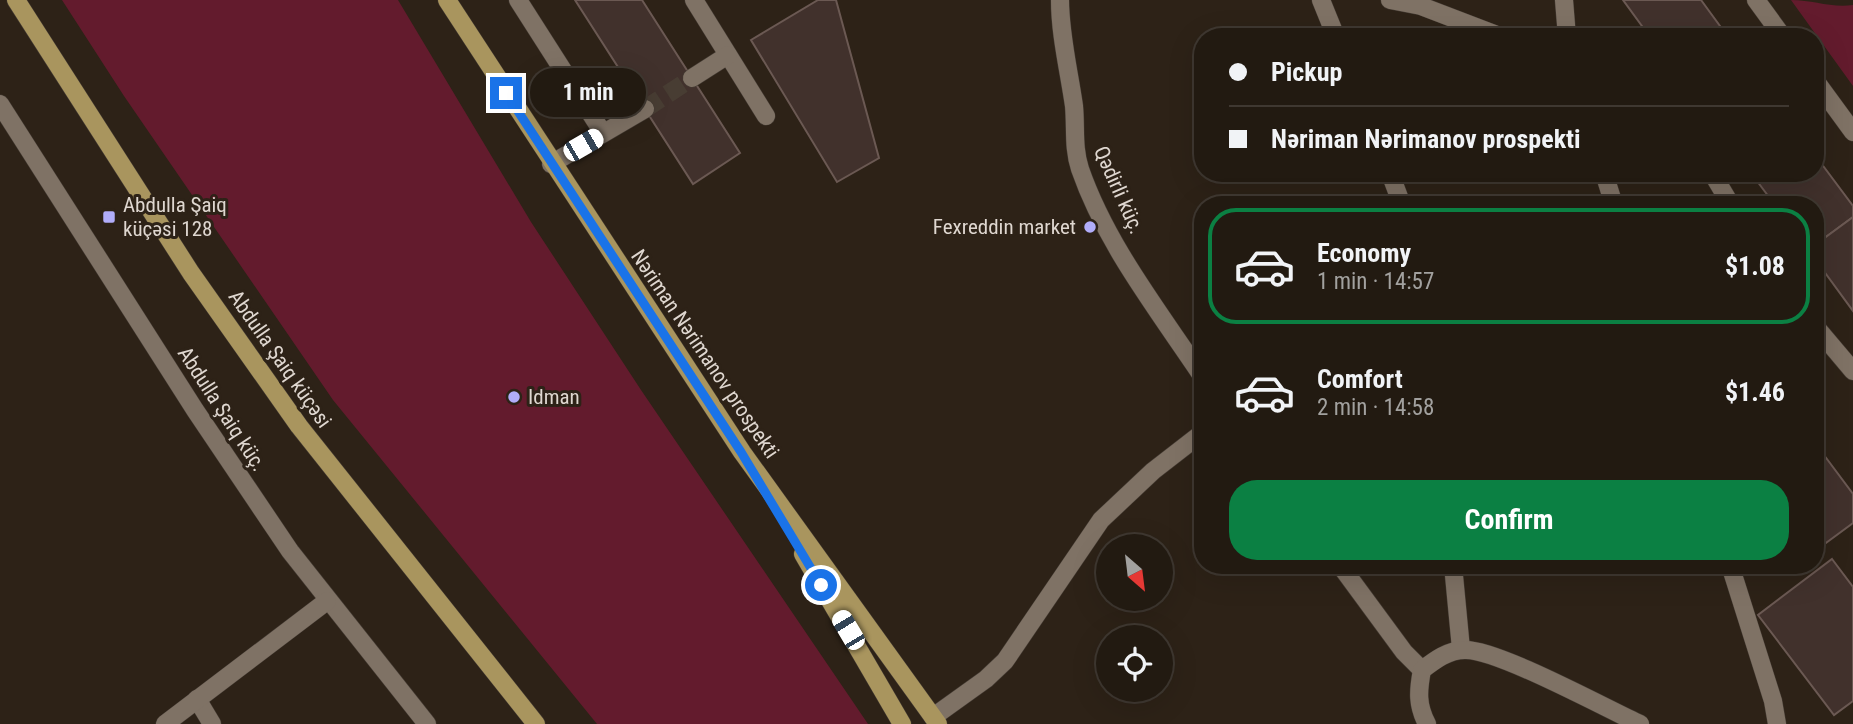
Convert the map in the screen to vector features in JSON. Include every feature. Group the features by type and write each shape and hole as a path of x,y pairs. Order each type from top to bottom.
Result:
{"main road":[{"name":"Abdulla Şaiq küçəsi","path":"16,0 191,273 299,426 536,724"},
{"name":"Nəriman Nərimanov prospekti","path":"447,0 741,452 935,720"},
{"path":"741,452 902,724"}],"street":[{"path":"518,0 603,133"},
{"path":"694,0 766,116"},
{"name":"Qədirli küç.","path":"1060,0 1074,110 1074,145 1080,169 1100,215 1131,269 1194,364"},
{"path":"1321,0 1332,28"},
{"path":"1390,0 1421,6 1478,28"},
{"path":"1564,0 1566,28"},
{"path":"1756,0 1776,28"},
{"path":"692,78 728,55"},
{"path":"1824,92 1853,132"},
{"name":"Abdulla Şaiq küç.","path":"0,104 195,410 327,601 427,724"},
{"path":"551,163 645,109"},
{"path":"1824,337 1853,371"},
{"path":"935,720 1005,661 1101,520 1153,471 1194,439"},
{"path":"1347,574 1404,652 1422,670"},
{"path":"1454,574 1461,649"},
{"path":"1733,574 1773,701 1777,724"},
{"path":"165,724 327,601"},
{"path":"1427,724 1420,711 1418,692 1422,670 1440,656 1461,649 1493,656 1640,724"},
{"path":"197,699 212,724"}],"shaded area":[{"path":"62,0 398,0 531,222 641,390 868,724 597,724 333,400 124,96"},
{"path":"1791,0 1853,5 1853,86 1824,46 1824,28 1811,28"}],"building":[{"path":"575,0 642,0 740,153 693,184"},
{"path":"818,0 836,0 879,158 837,182 751,40"},
{"path":"1623,0 1701,0 1721,28 1643,28"},
{"path":"1824,167 1853,206 1853,217 1824,238 1824,196 1768,196 1758,182 1824,182"},
{"path":"1853,217 1853,311 1824,271 1824,238"},
{"path":"1824,455 1853,494 1853,523 1824,544"},
{"path":"1832,559 1853,587 1853,701 1834,715 1758,615 1812,574 1824,574 1824,565"}],"tunnel":[{"path":"645,109 692,78"}],"place":[{"name":"Abdulla Şaiq küçəsi 128","path":"109,217"},
{"name":"Fexreddin market","path":"1090,227"},
{"name":"Idman","path":"514,397"}],"route":[{"path":"506,93 741,452 821,585"}]}
